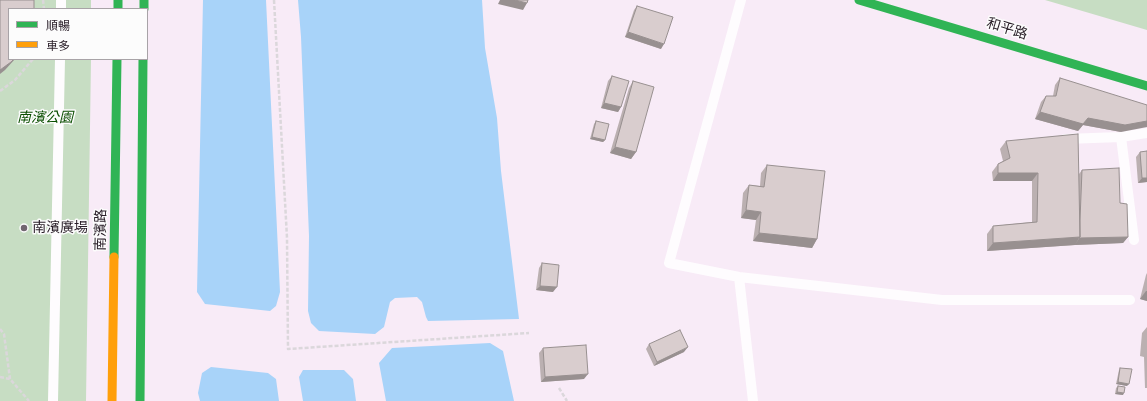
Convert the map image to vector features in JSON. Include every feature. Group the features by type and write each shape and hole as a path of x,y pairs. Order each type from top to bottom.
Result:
{"main road":[{"name":"和平路","path":"859,0 1147,86"},
{"name":"南濱路","path":"112,401 117,60"},
{"path":"140,401 143,60"}],"lane":[{"path":"741,0 670,263 739,277 942,300 1130,300"},
{"path":"53,401 60,60"},
{"path":"1058,140 1073,143 1147,133"},
{"path":"1121,137 1134,240"},
{"path":"739,277 753,401"}],"path":[{"path":"274,0 287,238 288,349 529,333"},
{"path":"0,90 15,80 32,60"},
{"path":"0,329 4,334 10,379 29,401"},
{"path":"0,377 10,379"},
{"path":"559,388 567,401"}],"green space":[{"name":"南濱公園","path":"0,0 91,0 91,8 8,8 8,60 91,60 86,401 0,401"},
{"path":"1045,0 1147,0 1147,30"}],"water":[{"path":"203,0 266,0 280,292 276,306 270,311 205,304 197,292"},
{"path":"298,0 482,0 485,48 497,118 501,171 519,319 428,321 422,302 417,297 395,298 390,302 384,327 375,334 319,331 311,323 308,311 309,236 301,37"},
{"path":"490,343 503,351 514,401 386,401 379,363 392,348"},
{"path":"211,367 268,373 276,379 279,401 200,401 198,393 202,373"},
{"path":"303,370 344,370 353,379 356,401 303,401 299,377"}],"building":[{"path":"0,0 34,0 34,8 8,8 8,60 13,60 0,70"},
{"path":"515,0 528,0 527,3"},
{"path":"637,6 673,17 664,44 628,32"},
{"path":"612,76 629,81 621,107 604,103"},
{"path":"1060,78 1147,105 1147,121 1125,125 1088,118 1083,124 1040,112 1046,96 1056,96"},
{"path":"633,81 654,87 636,152 615,147"},
{"path":"596,121 609,124 605,140 592,137"},
{"path":"1078,134 1080,237 993,243 993,226 1037,222 1038,173 998,173 998,164 1010,158 1006,141"},
{"path":"1147,151 1147,178 1142,178 1140,152"},
{"path":"767,165 825,171 817,239 759,233 761,212 746,210 749,185 764,187"},
{"path":"1119,168 1120,203 1127,204 1128,237 1079,238 1082,170"},
{"path":"542,263 559,265 557,287 540,286"},
{"path":"680,330 688,347 657,362 649,344"},
{"path":"586,345 588,374 545,377 543,348"},
{"path":"1120,368 1132,369 1129,384 1118,382"},
{"path":"1118,386 1125,387 1124,393 1117,392"}],"traffic: fast":[{"path":"118,0 118,8"},
{"path":"144,0 144,8"},
{"path":"859,0 1147,86"},
{"path":"114,257 117,60"},
{"path":"140,401 143,60"}],"traffic: slow":[{"path":"112,401 114,257"}],"place":[{"name":"南濱廣場","path":"24,228"}]}
